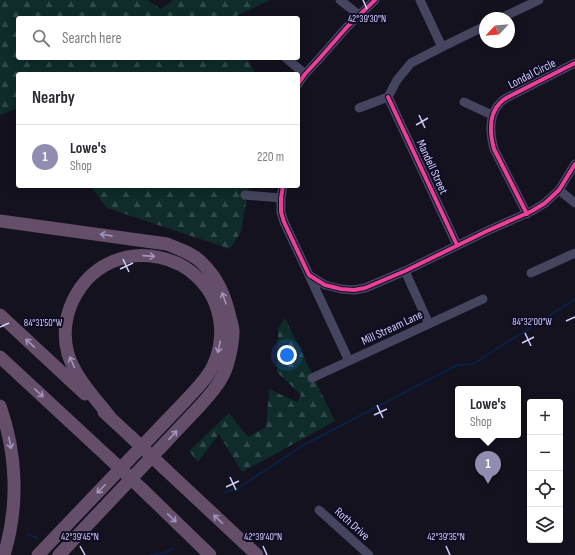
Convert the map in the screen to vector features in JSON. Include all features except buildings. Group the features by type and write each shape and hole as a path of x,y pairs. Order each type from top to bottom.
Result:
{"highway":[{"path":"0,221 167,244 180,250 202,262 217,280 228,308 233,331 226,370 211,394 60,555"},
{"path":"38,555 191,395 206,378 214,365 219,350 220,336 220,320 215,303 198,279 187,269 170,260 153,256 140,256 114,261 100,268 87,279 71,304 65,331 68,354 77,373 110,417"},
{"path":"0,315 257,555"},
{"path":"0,357 109,458 210,555"},
{"path":"0,406 11,445 14,480 13,514 10,534 4,555"}],"street":[{"path":"340,0 359,15"},
{"path":"300,81 347,27 371,2 375,0"},
{"path":"420,0 442,46"},
{"path":"514,12 539,0"},
{"path":"359,108 388,97 397,80 411,63 442,46 479,29"},
{"path":"288,60 305,74"},
{"name":"Londal Circle","path":"492,115 500,103 508,97 575,63"},
{"name":"Mandell Street","path":"388,97 457,245"},
{"path":"464,102 492,115 491,127 494,149 527,214"},
{"path":"309,275 325,285 341,289 354,290 366,288 405,271 487,231 527,214 545,203 559,190 575,164"},
{"path":"283,188 281,212 284,222 349,361"},
{"path":"559,190 575,203"},
{"path":"245,195 281,198"},
{"path":"531,273 575,252"},
{"path":"405,271 428,324"},
{"name":"Mill Stream Lane","path":"312,378 483,299"},
{"name":"Roth Drive","path":"319,510 369,555"}],"green space":[{"path":"0,0 148,0 161,9 173,0 270,0 236,16 16,16 16,60 248,60 255,72 16,72 16,109 0,115"},
{"path":"92,188 249,188 241,232 230,249 107,208"},
{"path":"285,318 335,421 242,472 219,434 198,462 189,451 229,413 248,437 266,427 269,389 297,402 301,395 277,372 278,328"}],"waterway":[{"path":"225,492 237,489 302,446 457,365 473,364 575,299"},
{"path":"28,534 37,538"},
{"path":"150,555 167,552 173,548"}],"cycle path":[{"path":"300,81 347,27 375,0"},
{"path":"527,214 494,149 491,131 493,113 501,102 508,97 575,63"},
{"path":"388,97 457,245"},
{"path":"283,188 281,212 284,222 309,275 325,285 341,289 354,290 365,288 405,271 532,211 545,203 559,190 575,164"}],"place":[{"name":"Lowe's","path":"488,484"}]}
